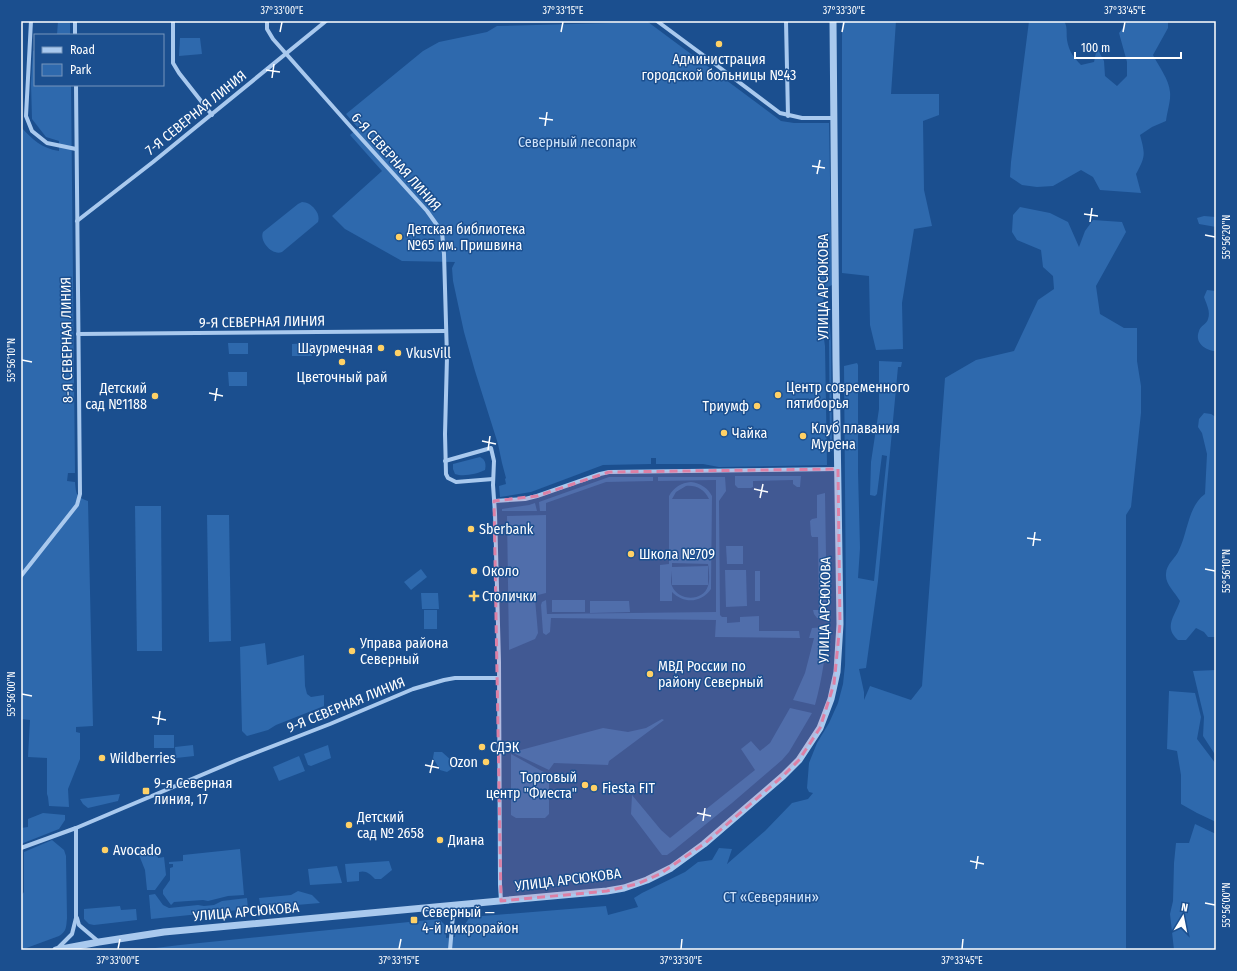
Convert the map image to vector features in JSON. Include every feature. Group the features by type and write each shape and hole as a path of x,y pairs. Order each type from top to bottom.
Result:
{"street":[{"path":"31,21 26,116 32,130 47,143 76,149"},
{"path":"75,21 75,34"},
{"path":"173,21 173,63 179,73 212,115"},
{"name":"6-Я СЕВЕРНАЯ ЛИНИЯ","path":"267,21 267,29 274,39 427,211 442,232 446,331 445,462 447,476 452,481 456,482 493,479"},
{"name":"7-Я СЕВЕРНАЯ ЛИНИЯ","path":"77,221 212,115 326,21"},
{"path":"657,21 780,113 802,118 834,118"},
{"path":"786,21 788,116"},
{"name":"УЛИЦА АРСЮКОВА","path":"56,950 164,932 613,890 637,884 671,868 704,844 783,776 799,760 820,728 831,699 837,672 840,624 833,21"},
{"name":"8-Я СЕВЕРНАЯ ЛИНИЯ","path":"21,576 76,505 80,494 76,86"},
{"name":"9-Я СЕВЕРНАЯ ЛИНИЯ","path":"78,334 446,331"},
{"path":"445,462 491,448 494,461 493,479 499,678 501,901"},
{"path":"494,501 525,499 537,496 609,472 838,469"},
{"name":"9-Я СЕВЕРНАЯ ЛИНИЯ","path":"21,848 76,828 237,760 330,724 413,689 455,678 499,678"},
{"path":"56,950 72,934 76,918 76,828"},
{"path":"450,950 453,915 452,906"},
{"path":"76,918 79,925 99,942"}],"highlighted area":[{"path":"838,469 840,624 834,684 820,728 799,760 783,776 704,844 660,874 637,884 607,891 501,901 494,501 537,496 609,472"}],"green space":[{"path":"58,21 70,21 70,34 57,34"},
{"path":"842,21 896,21 891,94 939,94 939,115 923,121 924,190 932,226 914,229 902,303 903,349 876,350 870,325 869,276 842,273"},
{"path":"1029,21 1064,21 1069,47 1076,59 1081,65 1094,62 1097,48 1104,61 1105,76 1117,86 1127,76 1127,62 1119,33 1128,21 1168,21 1168,28 1153,55 1168,82 1170,92 1169,103 1166,121 1152,127 1140,135 1144,155 1142,163 1136,174 1141,193 1100,190 1093,177 1081,170 1053,186 1037,187 1022,185 1010,177"},
{"name":"Северный лесопарк","path":"648,22 781,121 794,123 829,123 832,285 824,289 823,308 818,314 821,318 825,346 827,465 719,467 703,464 656,464 656,458 651,458 651,464 603,465 531,492 500,497 499,486 506,484 506,478 498,444 464,332 453,281 452,268 455,262 402,261 345,229 332,216 382,171 350,135 358,128 346,114 423,51 439,42 487,32 497,26"},
{"path":"180,38 200,38 202,54 179,56"},
{"path":"33,51 34,86 71,86 75,473 68,473 67,481 75,482 77,494 81,498 88,501 93,726 76,727 76,732 80,733 80,759 68,789 69,807 49,806 47,794 47,758 28,757 30,720 21,719 21,127 29,136 42,146 59,151 59,141 46,137 32,119 31,83"},
{"path":"302,202 312,206 317,212 319,219 318,222 282,252 274,252 267,247 262,236 263,232"},
{"name":"СТ «Северянин»","path":"1020,207 1050,213 1068,222 1079,247 1085,231 1093,220 1122,222 1126,232 1096,286 1100,314 1124,328 1137,328 1137,361 1141,386 1141,413 1131,507 1126,515 1126,950 139,950 439,919 446,926 446,938 455,937 456,927 463,927 470,917 606,906 608,915 638,907 634,898 685,872 698,862 712,860 719,848 732,849 727,864 765,831 792,803 808,799 813,793 809,792 807,788 809,763 817,743 829,723 838,703 843,684 845,665 844,366 857,363 858,365 860,548 858,578 874,581 887,456 882,455 877,494 875,496 870,495 871,462 879,409 879,361 902,362 901,367 898,367 878,581 866,668 859,669 864,692 864,700 870,686 911,700 922,686 945,378 976,360 1014,351 1038,300 1054,289 1053,276 1043,267 1041,250 1017,240 1012,232 1013,215"},
{"path":"1204,216 1216,217 1216,227 1199,224 1197,218"},
{"path":"1207,290 1216,291 1216,351 1208,350 1202,346 1198,339 1200,329 1207,321 1209,316 1204,297"},
{"path":"828,321 830,325 831,342 832,451 830,451"},
{"path":"228,343 248,343 248,354 229,354"},
{"path":"312,343 312,356 292,356 292,344"},
{"path":"228,372 247,372 247,386 229,386"},
{"path":"1204,413 1211,414 1216,417 1216,637 1208,637 1204,632 1196,628 1186,640 1178,640 1171,631 1171,626 1180,601 1167,581 1166,570 1178,553 1195,505 1205,494 1207,454 1202,433 1198,427 1199,419"},
{"path":"480,457 485,463 485,470 470,475 455,474 453,464"},
{"path":"735,476 801,476 800,487 793,484 793,480 753,481 753,487 751,488 738,488 735,485"},
{"path":"609,477 653,477 653,481 606,482 546,503 546,511 540,511 539,502"},
{"path":"658,477 725,477 726,491 719,501 720,615 722,617 727,617 727,623 740,622 740,617 759,616 759,631 799,631 800,638 715,637 716,620 551,618 550,632 546,635 543,633 541,605 542,602 546,600 547,614 716,612 716,480 658,481"},
{"path":"691,482 701,485 706,488 712,496 711,589 707,594 697,599 682,599 672,592 672,601 660,601 660,565 669,564 669,496 681,484","holes":["686,486 699,488 709,499 672,499 676,492","672,563 708,564 709,581 708,586 705,591 701,595 690,598 679,595 671,584 672,570 672,585 708,585 708,566 672,567"]},
{"path":"825,493 827,618 817,618 813,610 819,610 818,537 812,537 811,535 810,521 817,518 817,495"},
{"path":"535,503 537,511 502,511 502,509"},
{"path":"135,506 161,506 162,651 137,651"},
{"path":"207,515 229,515 231,641 209,642"},
{"path":"546,515 546,593 538,595 535,599 538,633 535,639 509,650 507,516"},
{"path":"726,546 743,546 743,564 727,564"},
{"path":"421,569 427,577 411,590 404,582"},
{"path":"725,570 746,570 747,606 726,607"},
{"path":"755,571 760,571 760,601 755,601"},
{"path":"421,593 438,593 439,609 422,609"},
{"path":"552,600 585,600 585,612 552,612"},
{"path":"590,601 629,601 630,612 590,613"},
{"path":"424,610 437,610 437,629 424,629"},
{"path":"827,627 826,647 820,686 815,705 793,700 805,673 814,638 809,638 812,628"},
{"path":"265,643 267,665 304,655 305,686 307,694 311,697 324,695 324,706 276,725 268,730 247,736 242,731 240,647"},
{"path":"1216,670 1216,756 1203,736 1204,717 1193,671"},
{"path":"1169,691 1195,693 1201,717 1197,739 1216,764 1216,822 1181,804 1181,775 1177,751 1167,749"},
{"path":"790,708 812,713 789,752 782,760 732,803 674,850 667,855 662,855 631,814 632,795 661,830 670,838 755,770 741,749 751,741 760,751 770,743"},
{"path":"662,719 664,720 609,761 608,765 554,763 549,770 511,752 511,750 517,751 603,728 628,732 646,728"},
{"path":"154,735 174,735 174,748 154,748"},
{"path":"193,745 194,756 176,758 175,747"},
{"path":"328,745 331,758 311,766 308,765 304,754"},
{"path":"434,752 442,752 451,760 453,767 447,772 440,770 433,758"},
{"path":"511,754 549,775 549,814 545,818 516,818 511,815"},
{"path":"299,756 305,771 279,781 273,767"},
{"path":"120,794 118,801 88,808 80,799"},
{"path":"43,813 65,815 65,820 59,829 21,844 21,828 28,827 28,819"},
{"path":"1195,824 1216,834 1216,950 1174,950 1170,914 1173,901 1176,843 1189,843"},
{"path":"52,840 64,850 66,856 66,928 59,936 21,950 21,896 24,892 24,852"},
{"path":"240,849 244,895 228,896 208,901 174,902 171,905 163,894 163,890 170,880 170,868 173,867 173,864 169,864 169,862 183,861 183,855"},
{"path":"157,854 158,858 164,857 166,875 155,890 147,890 145,870 139,855"},
{"path":"389,861 392,870 381,879 375,879 368,873 359,872 359,881 347,882 345,864"},
{"path":"337,866 342,883 310,885 308,869"},
{"path":"298,891 312,895 320,903 261,908 259,898 291,895"},
{"path":"155,894 163,905 169,908 214,905 222,901 247,898 248,909 151,919 149,895"},
{"path":"120,906 121,910 136,909 137,920 94,925 89,924 84,919 84,909"}],"place":[{"name":"Администрация городской больницы №43","path":"719,44"},
{"name":"Детская библиотека №65 им. Пришвина","path":"399,237"},
{"name":"Шаурмечная","path":"381,348"},
{"name":"VkusVill","path":"398,353"},
{"name":"Цветочный рай","path":"342,362"},
{"name":"Центр современного пятиборья","path":"778,395"},
{"name":"Детский сад №1188","path":"155,396"},
{"name":"Триумф","path":"757,406"},
{"name":"Чайка","path":"724,433"},
{"name":"Клуб плавания Мурена","path":"803,436"},
{"name":"Sberbank","path":"471,529"},
{"name":"Школа №709","path":"631,554"},
{"name":"Около","path":"474,571"},
{"name":"Столички","path":"474,596"},
{"name":"Управа района Северный","path":"352,651"},
{"name":"МВД России по району Северный","path":"650,674"},
{"name":"СДЭК","path":"482,747"},
{"name":"Wildberries","path":"102,758"},
{"name":"Ozon","path":"486,762"},
{"name":"Торговый центр \"Фиеста\"","path":"585,785"},
{"name":"Fiesta FIT","path":"594,788"},
{"name":"9-я Северная линия, 17","path":"146,791"},
{"name":"Детский сад № 2658","path":"349,825"},
{"name":"Диана","path":"440,840"},
{"name":"Avocado","path":"105,850"},
{"name":"Северный — 4-й микрорайон","path":"414,920"}]}
